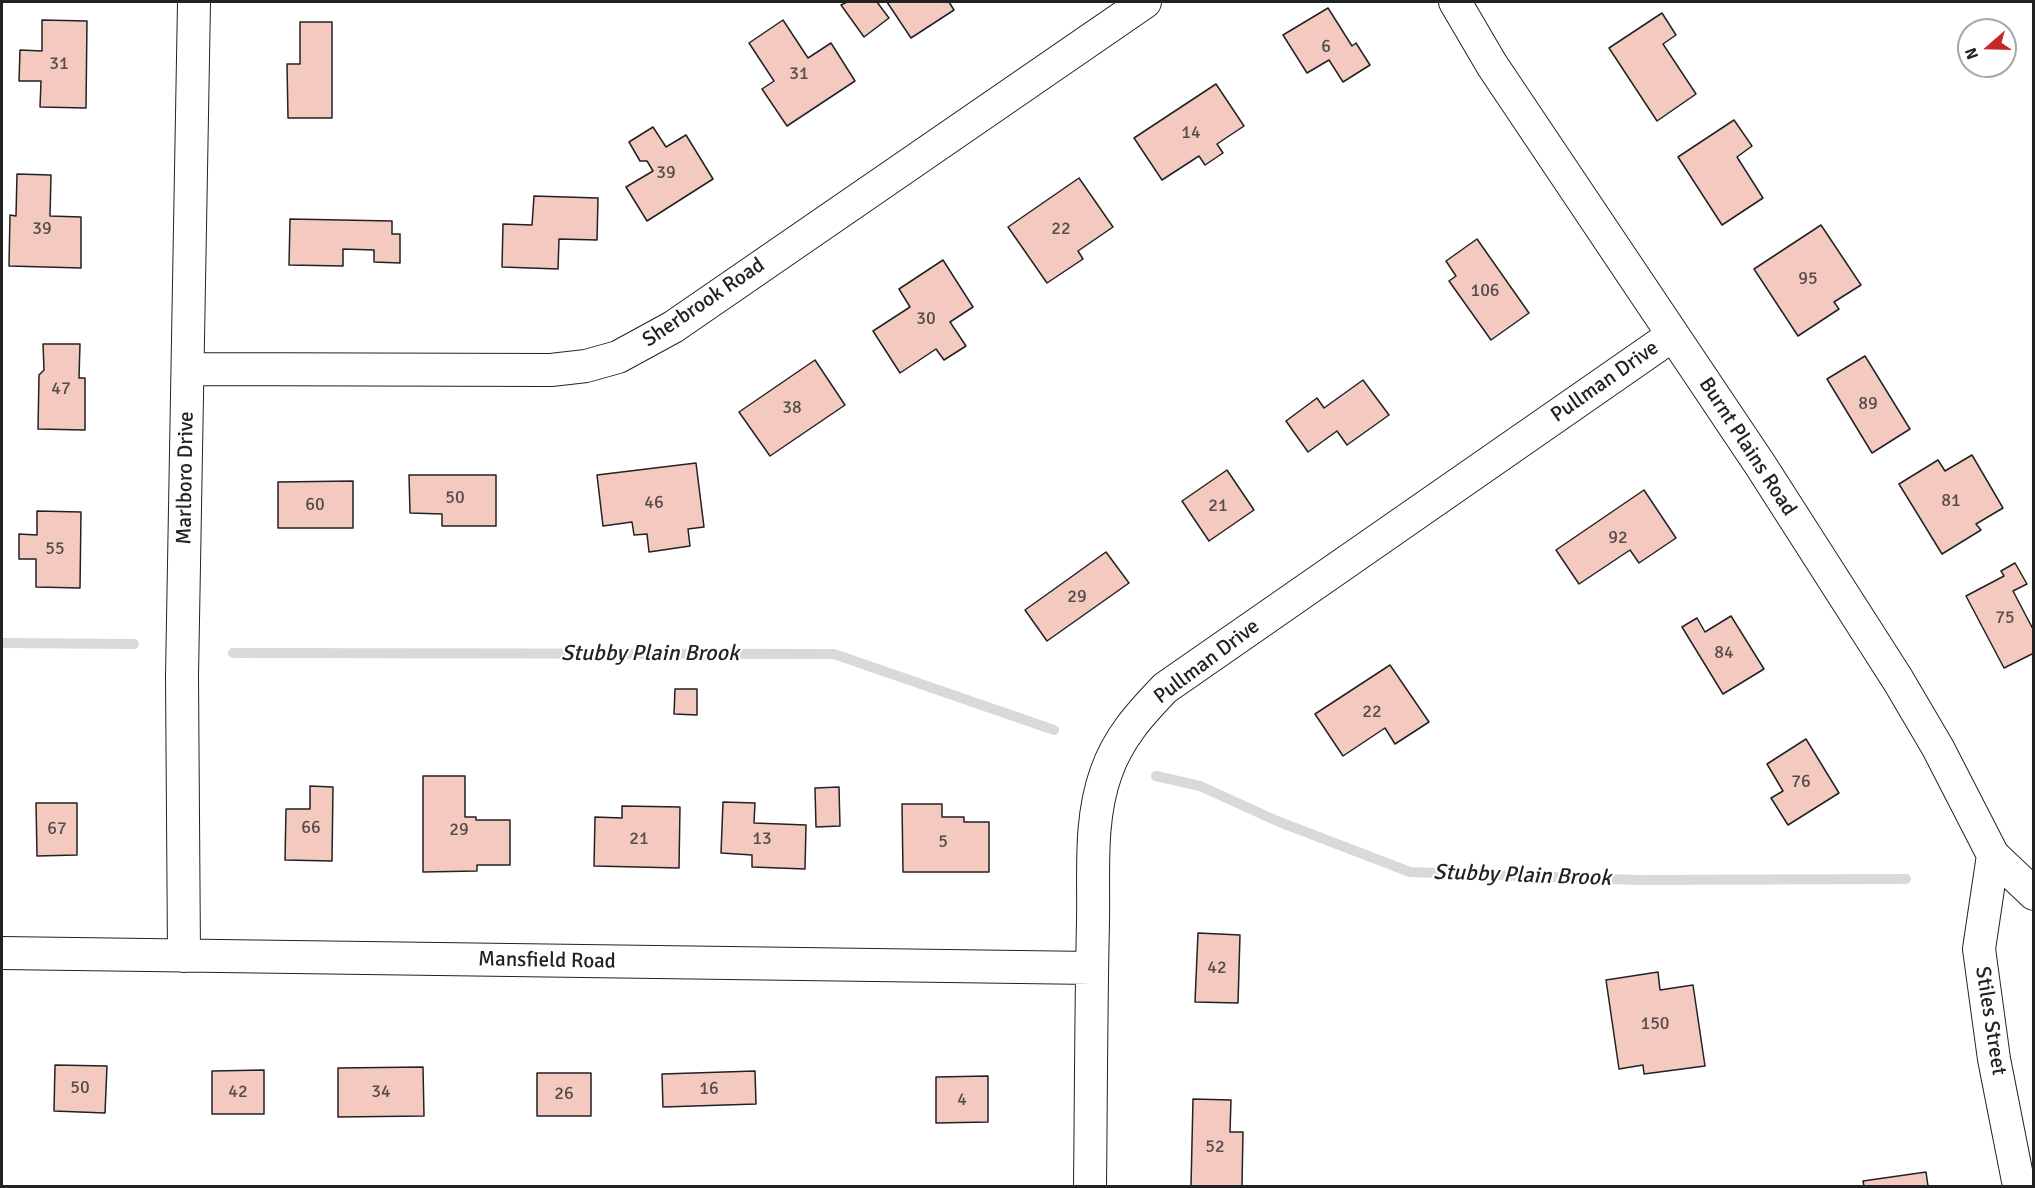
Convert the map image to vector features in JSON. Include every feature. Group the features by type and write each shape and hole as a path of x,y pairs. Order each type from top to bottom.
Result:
{"street":[{"name":"Marlboro Drive","path":"184,956 182,676 194,2"},
{"name":"Sherbrook Road","path":"188,369 551,370 586,366 618,357 672,327 1144,2"},
{"name":"Burnt Plains Road","path":"1455,2 1492,65 1767,476 1898,680 1938,748 1993,855 2034,894"},
{"name":"Pullman Drive","path":"1090,1186 1092,968 1097,801 1117,746 1135,720 1165,688 1673,335"},
{"name":"Stiles Street","path":"1993,855 1979,949 1994,1059 2019,1186"},
{"name":"Mansfield Road","path":"2,953 1092,968"}],"building":[{"path":"847,2 877,2 889,18 864,37 841,5"},
{"path":"887,2 949,2 954,10 911,38"},
{"path":"1328,8 1352,46 1356,43 1370,65 1343,82 1329,60 1307,73 1283,35"},
{"path":"1662,13 1676,35 1663,44 1696,94 1657,121 1609,48"},
{"path":"42,20 87,21 86,108 40,107 41,81 19,81 20,50 42,51"},
{"path":"783,20 808,58 831,43 855,81 787,126 762,89 774,81 749,43"},
{"path":"300,22 332,22 332,118 288,118 287,64 300,64"},
{"path":"1216,84 1244,126 1217,144 1223,153 1205,165 1199,156 1162,180 1134,138"},
{"path":"1734,120 1752,146 1737,157 1763,198 1722,225 1678,157"},
{"path":"653,127 666,147 686,135 713,179 647,221 626,187 653,171 647,161 640,161 629,142"},
{"path":"17,174 51,175 50,216 81,217 81,268 9,266 10,215 16,216"},
{"path":"1079,178 1113,227 1078,251 1083,259 1047,283 1008,227"},
{"path":"534,196 598,198 597,240 559,239 558,269 502,267 503,224 532,225"},
{"path":"290,219 392,221 392,234 400,234 400,263 374,262 374,250 343,249 343,266 289,265"},
{"path":"1821,225 1861,285 1834,302 1839,309 1798,336 1754,269"},
{"path":"1477,239 1529,313 1491,340 1449,281 1456,276 1446,261"},
{"path":"943,260 973,307 950,322 966,346 944,360 936,349 900,373 873,331 910,307 899,289"},
{"path":"43,344 80,344 79,378 85,378 85,430 38,429 39,375 44,370"},
{"path":"1865,356 1910,429 1872,453 1827,379"},
{"path":"815,360 845,405 770,456 739,412"},
{"path":"1363,380 1389,415 1347,445 1337,431 1308,452 1286,421 1317,398 1324,408"},
{"path":"1972,455 2003,508 1976,524 1981,530 1942,554 1899,484 1938,460 1945,471"},
{"path":"696,463 704,527 688,529 690,546 649,552 647,534 634,535 632,522 603,526 597,475"},
{"path":"1227,470 1254,510 1209,541 1182,501"},
{"path":"409,475 496,475 496,526 442,526 442,514 410,513"},
{"path":"353,481 353,528 278,528 278,482"},
{"path":"1644,490 1676,538 1639,563 1630,550 1579,584 1556,550"},
{"path":"37,511 81,512 80,588 36,587 36,559 19,559 19,534 37,535"},
{"path":"1106,552 1129,583 1047,641 1025,610"},
{"path":"2015,563 2027,584 2013,591 2034,631 2034,653 2004,668 1966,596 2004,576 2001,571"},
{"path":"1731,616 1764,669 1723,694 1682,627 1697,618 1705,632"},
{"path":"1390,665 1429,722 1395,744 1385,728 1343,756 1315,714"},
{"path":"675,689 697,689 697,715 674,714"},
{"path":"1806,739 1839,793 1788,825 1771,798 1783,791 1767,764"},
{"path":"423,776 465,776 465,817 476,817 476,820 510,820 510,865 477,865 477,871 423,872"},
{"path":"310,786 333,787 332,861 285,860 286,809 310,809"},
{"path":"839,787 840,826 816,827 815,788"},
{"path":"723,802 755,803 754,823 806,825 805,869 752,867 752,855 721,853"},
{"path":"36,803 77,803 77,855 37,856"},
{"path":"902,804 942,804 942,817 964,817 964,822 989,822 989,872 903,872"},
{"path":"622,806 680,807 679,868 594,866 595,817 622,818"},
{"path":"1198,933 1240,935 1238,1003 1195,1002"},
{"path":"1658,972 1660,990 1693,985 1705,1066 1644,1074 1643,1065 1619,1069 1606,980"},
{"path":"55,1065 107,1066 105,1113 54,1111"},
{"path":"423,1067 424,1116 338,1117 338,1068"},
{"path":"264,1070 264,1114 212,1114 212,1071"},
{"path":"755,1071 756,1104 663,1107 662,1074"},
{"path":"537,1073 591,1073 591,1116 537,1116"},
{"path":"988,1076 988,1122 936,1123 936,1077"},
{"path":"1193,1099 1231,1100 1230,1132 1243,1132 1242,1186 1191,1186"},
{"path":"1926,1172 1928,1186 1864,1186 1863,1181"}],"waterway":[{"name":"Stubby Plain Brook","path":"2,643 134,644"},
{"name":"Stubby Plain Brook","path":"233,653 834,654 1054,730"},
{"name":"Stubby Plain Brook","path":"1156,776 1200,786 1277,821 1410,872 1638,880 1906,879"}]}
